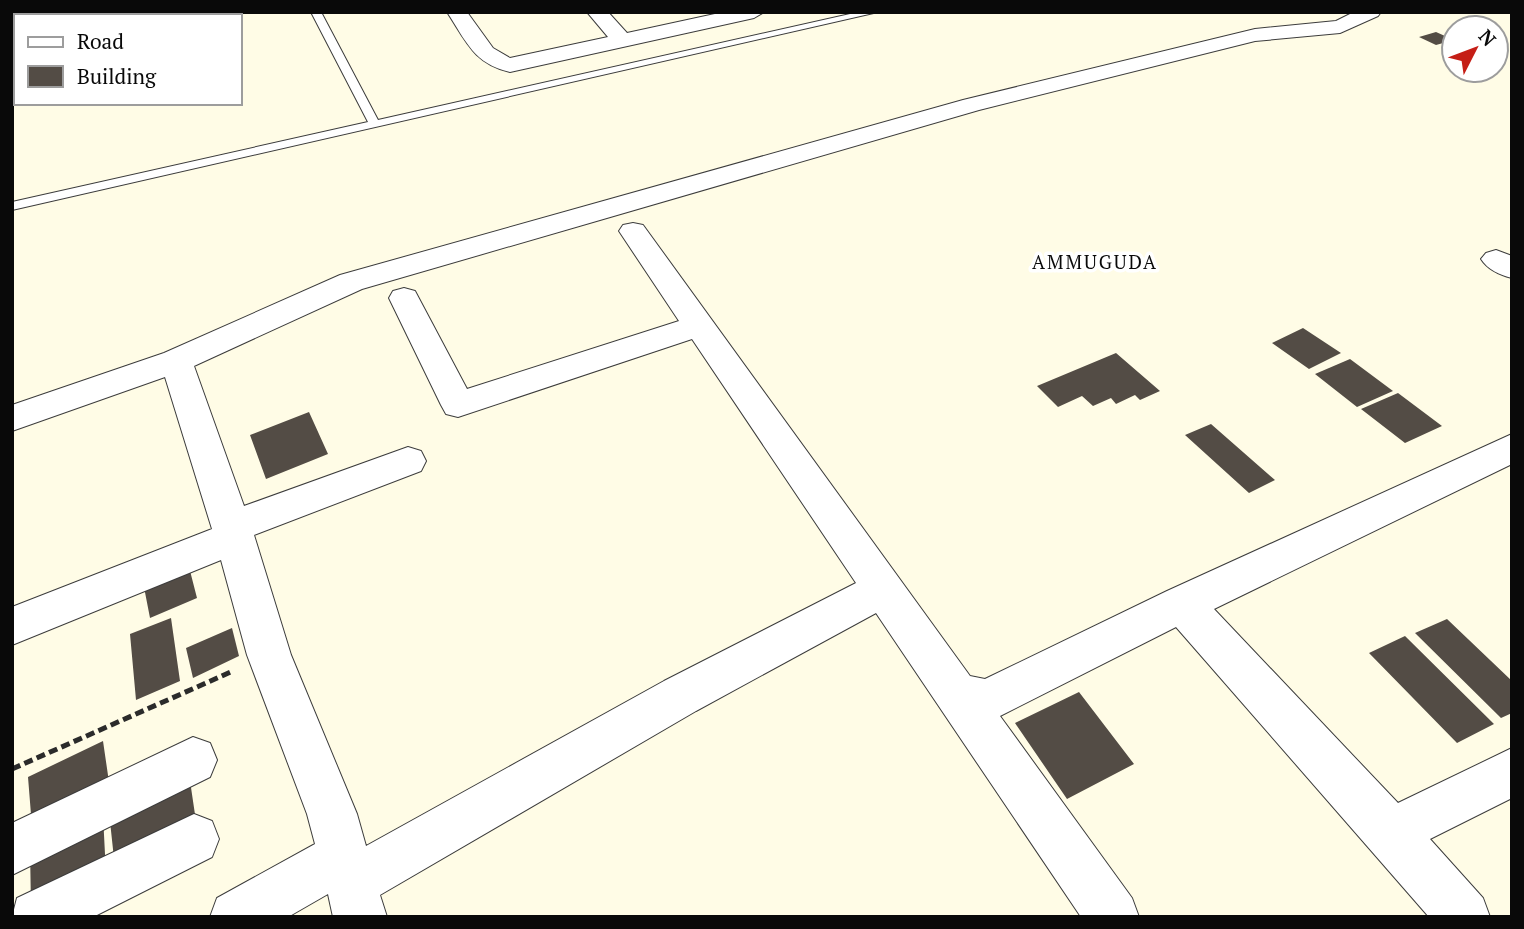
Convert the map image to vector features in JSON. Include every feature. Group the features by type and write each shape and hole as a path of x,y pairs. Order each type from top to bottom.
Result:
{"street":[{"path":"457,12 489,57 499,64 510,65 751,12"},
{"path":"597,12 622,41"},
{"path":"12,418 176,361 351,282 971,105 1255,35 1340,27 1371,12"},
{"path":"633,232 1112,917"},
{"path":"404,298 458,405 700,325"},
{"path":"176,361 233,532 269,655 332,814 351,886"},
{"path":"957,694 985,700 1512,448"},
{"path":"12,626 408,461"},
{"path":"236,917 351,886 680,696 883,589"},
{"path":"1182,604 1391,832 1464,917"},
{"path":"12,849 193,760"},
{"path":"1391,832 1512,772"},
{"path":"36,917 194,839"}],"lane":[{"path":"316,12 375,125"},
{"path":"12,205 873,12"}],"path":[{"path":"12,769 269,655"}],"building":[{"path":"1436,32 1440,34 1440,44 1436,45 1419,37"},
{"path":"1303,328 1341,353 1309,369 1272,343"},
{"path":"1116,353 1160,391 1140,400 1135,395 1116,404 1111,398 1093,406 1082,396 1058,407 1037,386"},
{"path":"1350,359 1393,391 1357,407 1315,374"},
{"path":"1398,393 1442,426 1405,443 1361,409"},
{"path":"309,412 328,454 266,479 250,435"},
{"path":"1211,424 1275,480 1249,493 1185,435"},
{"path":"188,563 197,598 150,618 143,582"},
{"path":"171,618 180,681 136,700 130,634"},
{"path":"1447,619 1512,681 1512,713 1501,718 1415,633"},
{"path":"232,628 239,656 193,678 186,648"},
{"path":"1405,636 1494,724 1457,743 1369,653"},
{"path":"1079,692 1134,764 1067,799 1015,723"},
{"path":"103,741 110,789 32,827 28,777"},
{"path":"189,774 197,828 115,868 109,812"},
{"path":"103,815 106,874 31,909 30,848"}],"district":[{"name":"AMMUGUDA","path":"1095,261"}]}
